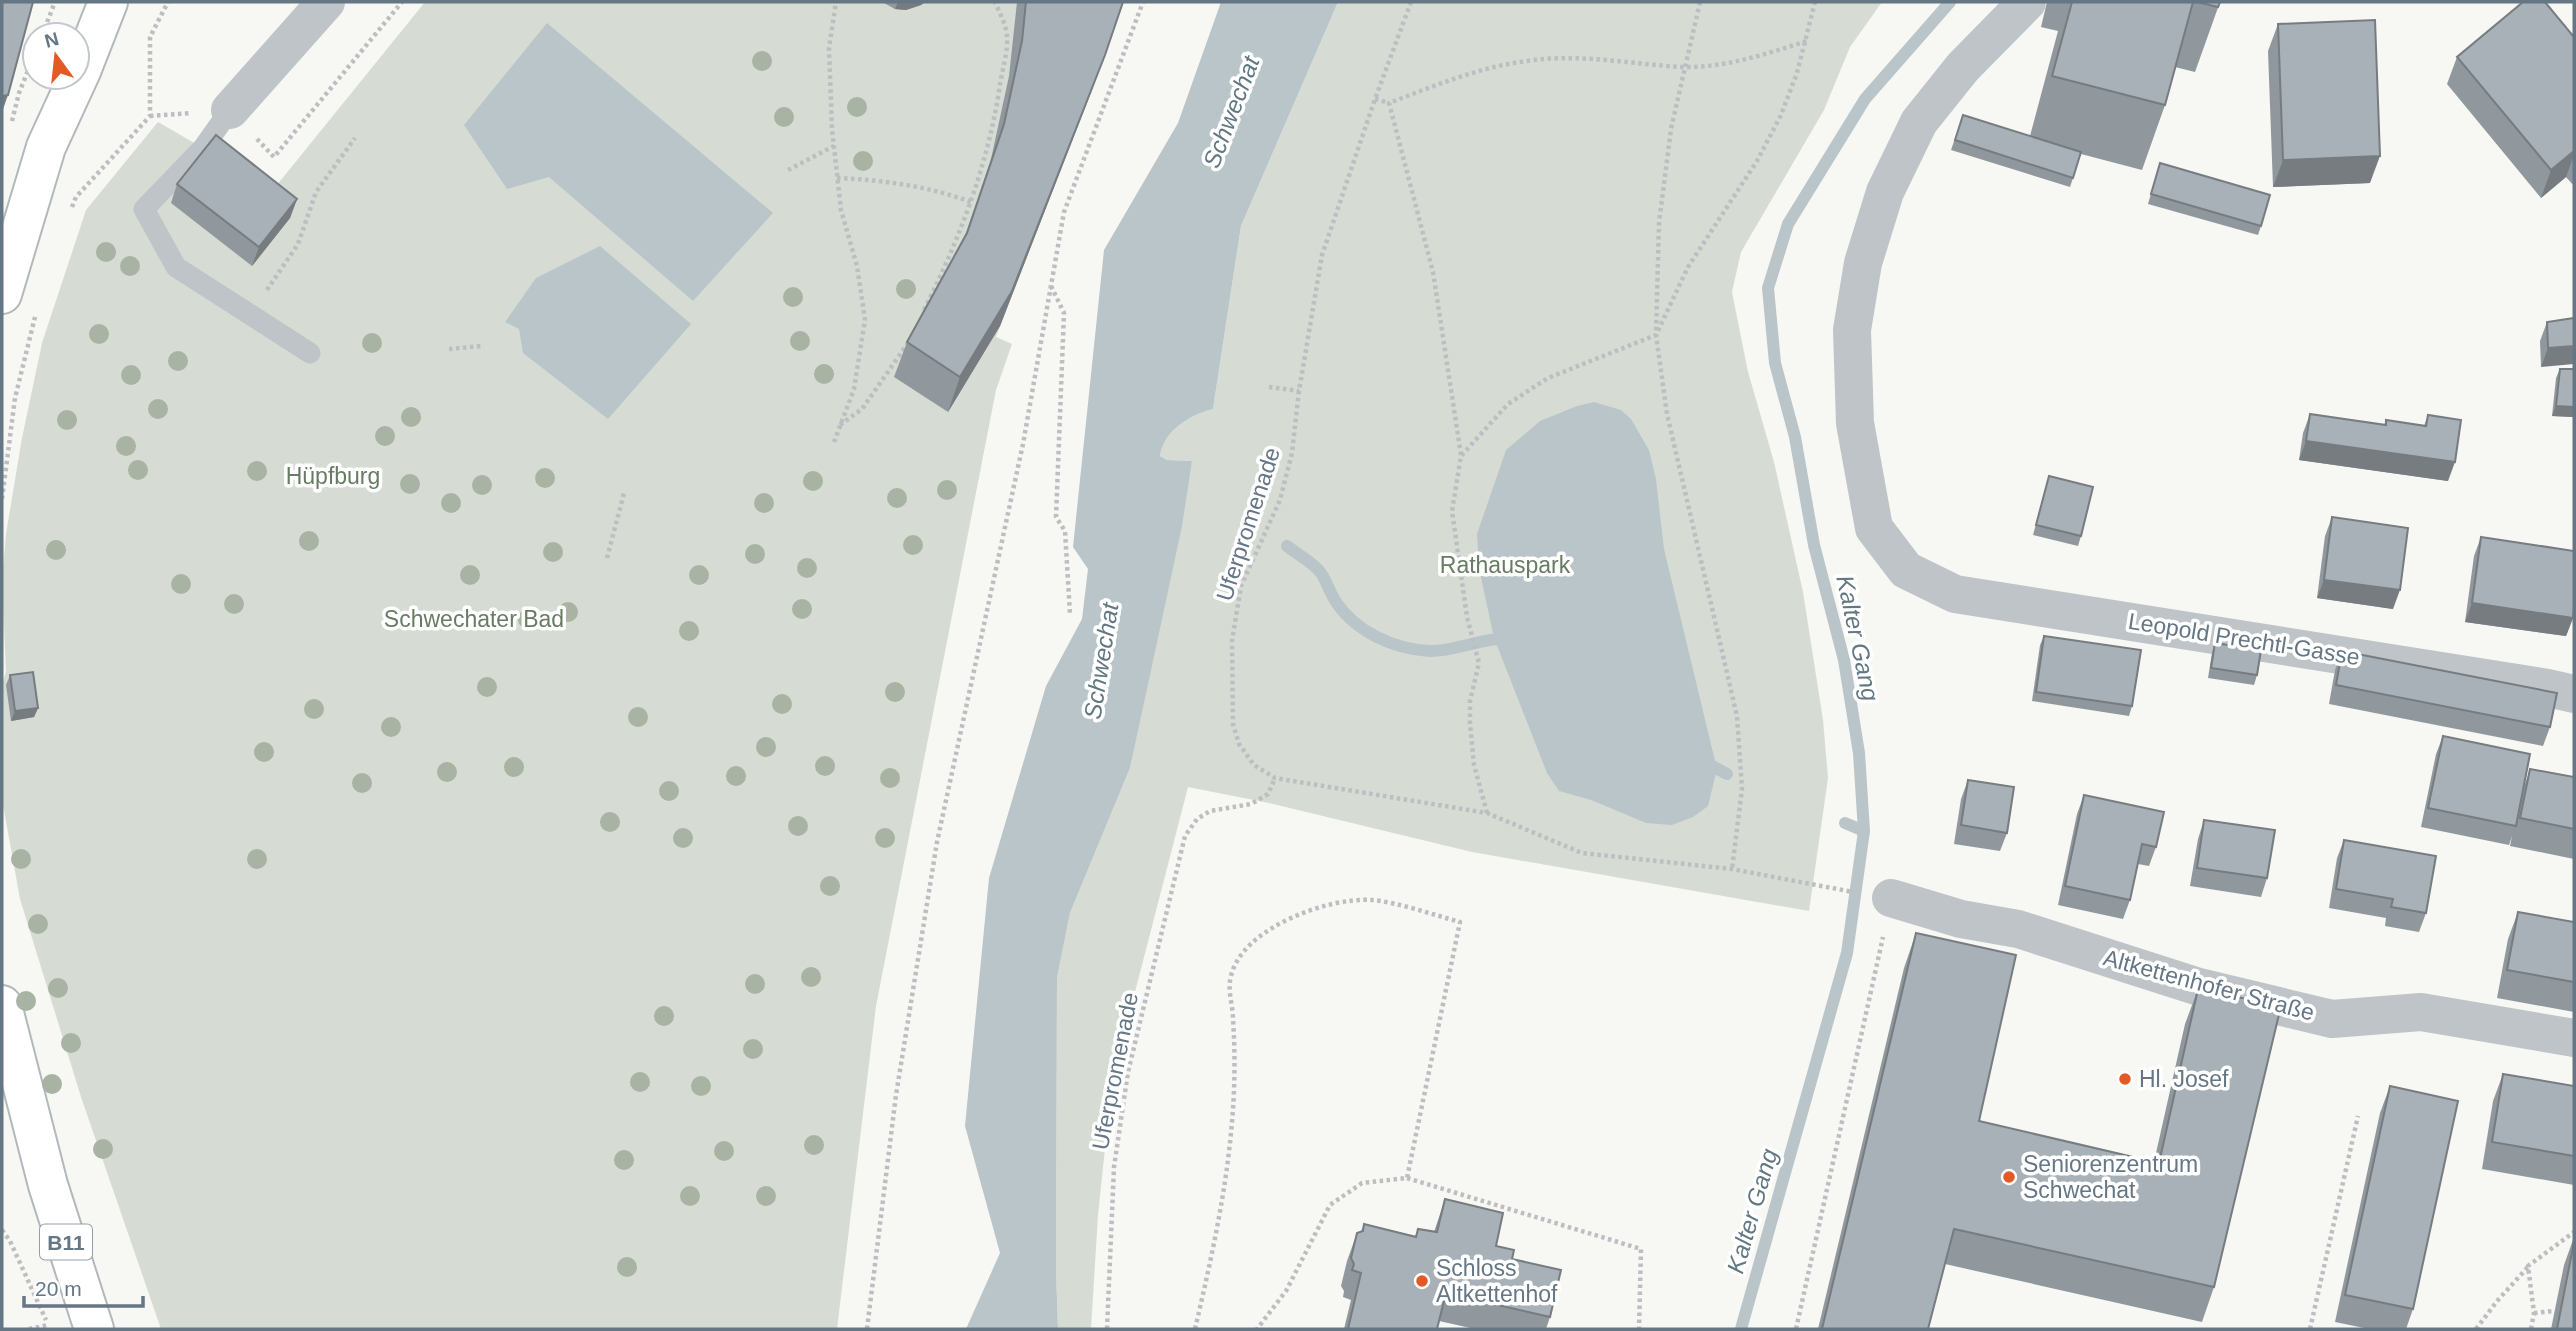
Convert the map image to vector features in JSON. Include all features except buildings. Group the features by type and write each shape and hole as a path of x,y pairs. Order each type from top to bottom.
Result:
{"main road":[{"path":"2,294 46,148 81,71 108,2"},
{"name":"B11","path":"2,1005 48,1185 94,1329"}],"street":[{"path":"230,110 326,2"},
{"name":"Leopold Prechtl-Gasse","path":"2027,2 1963,67 1919,122 1885,192 1863,263 1852,330 1855,423 1874,528 1906,570 1955,594 2574,694"},
{"name":"Altkettenhofer Straße","path":"1891,898 1961,919 2018,929 2199,987 2332,1018 2421,1012 2574,1038"}],"lane":[{"path":"230,110 203,148 144,209 176,267 310,353"}],"path":[{"path":"48,21 55,2"},
{"path":"71,210 76,197 150,116 150,37 168,2"},
{"path":"230,110 274,157 402,2"},
{"path":"834,442 854,389 865,320 857,266 841,210 834,146 830,48 836,2"},
{"path":"919,319 944,270 971,202 995,120 1008,36 995,2"},
{"path":"867,1329 896,1095 937,842 1023,443 1064,212 1143,2"},
{"name":"Uferpromenade","path":"1107,1329 1114,1167 1128,1072 1185,835 1197,820 1210,811 1251,804 1268,794 1275,778 1254,765 1239,744 1233,724 1232,641 1241,586 1280,500 1292,453 1322,255 1411,2"},
{"path":"1699,2 1671,129 1659,223 1657,335 1667,414 1737,716 1742,789 1732,869"},
{"path":"1461,456 1508,404 1548,378 1657,335 1688,267 1757,161 1781,115 1807,41 1815,2"},
{"path":"1375,99 1389,103 1476,71 1528,61 1578,58 1684,67 1746,61 1807,41"},
{"path":"9,133 21,88"},
{"path":"1389,103 1433,272 1461,456 1452,511 1467,617 1479,663 1470,701 1469,723 1474,765 1487,813"},
{"path":"250,314 298,244 316,192 355,138"},
{"path":"788,170 834,146"},
{"path":"837,178 908,185 971,202"},
{"path":"1051,286 1064,313 1056,517 1065,531 1070,614"},
{"path":"2,499 15,398 36,311"},
{"path":"840,425 862,409 913,332"},
{"path":"449,349 482,346"},
{"path":"1269,387 1300,391"},
{"path":"607,558 624,493"},
{"path":"1275,778 1487,813 1582,853 1732,869 1854,892"},
{"path":"1796,1329 1891,898"},
{"path":"1195,1329 1226,1185 1236,1061 1231,976 1250,943 1270,929 1309,911 1349,901 1374,900 1460,922 1407,1178"},
{"path":"2310,1329 2358,1116"},
{"path":"1257,1329 1286,1291 1330,1205 1362,1183 1407,1178 1641,1249 1639,1329"},
{"path":"2,1230 16,1252 49,1327 29,1329"},
{"path":"2476,1329 2528,1266 2574,1232"},
{"path":"2528,1266 2534,1313 2531,1329"},
{"path":"2534,1313 2554,1311"}],"green space":[{"name":"Schwechater Bad","path":"425,2 1122,2 1092,90 996,337 1012,344 996,390 876,1006 837,1329 161,1329 81,1097 20,899 2,799 2,684 6,672 2,580 6,534 42,343 86,210 158,122 203,148 268,196"},
{"name":"Rathauspark","path":"1338,2 1882,2 1850,47 1824,110 1741,252 1732,292 1748,372 1774,462 1803,592 1823,720 1828,778 1809,911 1472,852 1269,803 1188,787 1112,1081 1098,1215 1091,1329 1058,1329 1057,978 1070,913 1130,768 1192,461 1167,460 1160,456 1172,431 1196,415 1213,409 1241,226"}],"water":[{"name":"Schwechat","path":"1221,2 1338,2 1241,226 1213,409 1196,415 1172,431 1160,456 1167,460 1192,461 1182,526 1130,768 1070,913 1057,978 1058,1329 966,1329 1000,1253 965,1126 989,878 1046,686 1082,619 1088,569 1073,547 1104,250 1178,123"},
{"path":"547,23 773,213 693,301 549,177 507,189 464,125"},
{"path":"600,246 691,324 608,419 523,353 519,329 505,322 536,278"},
{"path":"1594,402 1621,410 1631,419 1649,450 1656,479 1664,549 1717,769 1708,806 1693,817 1672,825 1646,823 1591,800 1559,791 1547,773 1494,638 1479,568 1477,534 1506,450 1540,421"}],"waterway":[{"name":"Kalter Gang","path":"1741,1329 1847,953 1864,831 1859,753 1844,660 1814,545 1795,437 1775,363 1768,288 1788,224 1865,99 1950,2"},
{"path":"1287,546 1318,569 1344,613 1365,630 1389,643 1416,650 1439,651 1489,640 1509,639"},
{"path":"1705,762 1727,774"},
{"path":"1845,823 1864,831"}],"place":[{"name":"Hl. Josef","path":"2125,1079"},
{"name":"Seniorenzentrum Schwechat","path":"2009,1177"},
{"name":"Schloss Altkettenhof","path":"1422,1281"}],"park label":[{"name":"Hüpfburg","path":"333,476"}]}
